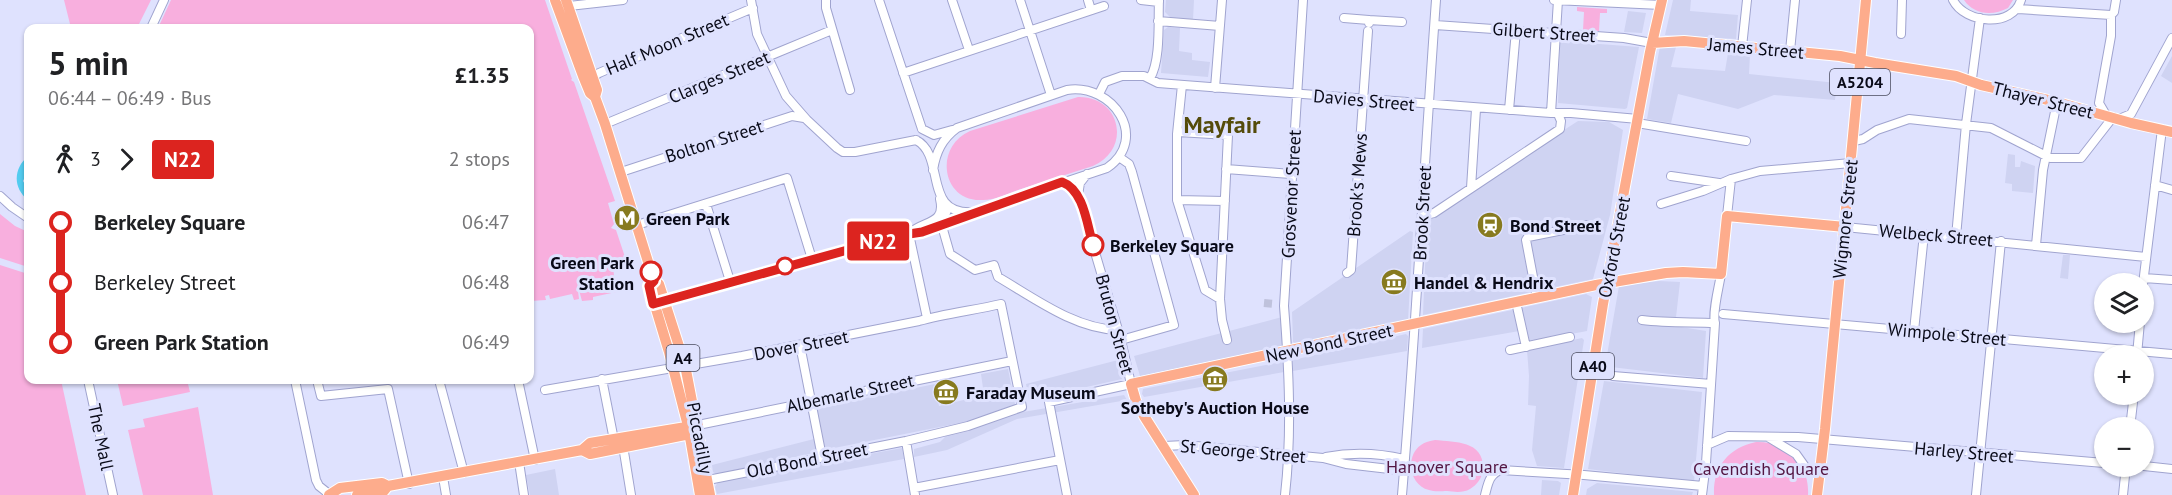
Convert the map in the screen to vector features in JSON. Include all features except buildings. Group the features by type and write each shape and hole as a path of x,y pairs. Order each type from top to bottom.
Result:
{"main road":[{"name":"Piccadilly","path":"555,0 590,82"},
{"name":"Wigmore Street","path":"1823,439 1854,141 1866,0"},
{"name":"Piccadilly","path":"567,3 654,281 659,284 659,302 673,368 708,480 710,495"},
{"name":"Oxford Street","path":"1573,495 1608,283 1652,43 1662,3"},
{"name":"James Street","path":"1652,43 1684,41 1840,56 1973,81"},
{"name":"Thayer Street","path":"1973,81 2131,123 2134,118 2167,130"},
{"name":"Welbeck Street","path":"1727,216 1845,227"},
{"path":"1721,274 1727,216"},
{"name":"New Bond Street","path":"1131,384 1608,283 1674,272 1721,274"},
{"name":"Piccadilly","path":"659,302 685,365 700,495"},
{"path":"1131,384 1136,401 1194,495"},
{"path":"334,494 340,488 382,483 387,486 409,484 582,450 591,443 693,429"},
{"path":"582,450 590,454 693,429"},
{"name":"A5204","path":"1817,495 1823,439"},
{"path":"358,495 384,491 387,486"}],"street":[{"path":"153,24 164,0"},
{"path":"567,3 623,0"},
{"path":"826,0 826,8 850,90"},
{"path":"752,4 757,34 786,96 807,120 843,152 855,152 916,140 921,135 922,129 879,0"},
{"path":"952,0 969,50"},
{"path":"1020,0 1051,95"},
{"path":"1088,0 1091,10"},
{"path":"1141,0 1159,1 1154,70 1150,78"},
{"path":"1215,88 1222,0"},
{"name":"Grosvenor Street","path":"1285,495 1289,455 1288,352 1284,306 1303,0"},
{"name":"Brook Street","path":"1404,459 1416,324 1428,105 1437,0"},
{"path":"1554,0 1662,3"},
{"path":"1422,216 1432,214 1560,129 1561,121 1554,114 1558,0"},
{"path":"1742,47 1747,0"},
{"path":"1790,51 1795,0"},
{"path":"1901,34 1902,0"},
{"path":"1953,0 1958,8 1980,18 2009,17 2020,4 2111,15"},
{"path":"2088,110 2099,103 2111,36 2111,15 2114,12 2116,0"},
{"name":"Half Moon Street","path":"590,82 599,73 752,4"},
{"path":"903,73 1104,6"},
{"path":"1344,18 1369,25 1402,22"},
{"path":"1956,237 1966,124 1980,18"},
{"path":"1158,21 1220,26"},
{"name":"Brook's Mews","path":"1349,272 1369,25"},
{"name":"Gilbert Street","path":"1435,25 1624,38 1652,43"},
{"name":"Clarges Street","path":"605,124 832,30"},
{"path":"1509,110 1516,30"},
{"path":"2134,118 2172,38"},
{"name":"Davies Street","path":"1099,94 1105,82 1137,75 1150,78 1158,83 1215,88 1476,109 1571,113 1638,121 1746,141"},
{"path":"1182,85 1178,132 1177,200 1205,290 1220,299"},
{"path":"659,302 730,281 942,226 975,212 1107,168 1119,157 1125,141 1123,119 1109,100 1099,94 1075,89 934,135 922,129"},
{"path":"2036,244 2045,156 2057,102"},
{"path":"1854,141 1909,119 1966,124 1999,131 2045,156 2057,159 2081,158 2113,117 2099,103"},
{"path":"1471,188 1476,109"},
{"name":"Bolton Street","path":"621,172 792,116 807,120"},
{"path":"933,170 935,156 940,146 946,136 957,128"},
{"path":"2144,273 2155,185 2167,130"},
{"path":"1178,132 1228,135 1220,299 1227,340"},
{"path":"909,234 916,227 939,217 942,206 925,146 916,140"},
{"path":"1119,157 1129,164 1132,172 1174,325 1121,340"},
{"path":"1661,204 1760,171 1851,163"},
{"path":"1226,170 1291,174"},
{"path":"1078,195 1080,183 1087,174"},
{"path":"1671,176 1719,183"},
{"path":"637,225 787,178 812,259"},
{"path":"1727,216 1731,179"},
{"path":"1703,180 1703,191"},
{"path":"1062,182 1070,186 1078,195"},
{"path":"2155,185 2172,190"},
{"path":"0,189 24,214"},
{"path":"939,195 948,206 961,212 975,212"},
{"name":"Bruton Street","path":"1078,195 1121,340 1131,384"},
{"path":"0,196 24,214"},
{"path":"1177,200 1225,201"},
{"path":"706,204 730,281"},
{"path":"948,206 942,226 950,254 975,270 994,265 998,278 1054,310 1103,329 1118,330"},
{"path":"1537,298 1526,240 1528,237 1588,225"},
{"name":"Welbeck Street","path":"1845,227 2036,244 2146,257"},
{"path":"909,234 927,318"},
{"path":"1914,331 1924,234"},
{"path":"1976,495 2001,241"},
{"path":"1485,495 1492,475 1501,470 1575,474 1702,491 1707,445 1714,312 1718,302 1721,274"},
{"path":"2154,280 2172,280"},
{"path":"1516,302 1526,347"},
{"path":"1715,323 1723,314 1718,302"},
{"name":"Dover Street","path":"545,390 800,345 1001,304 1012,361"},
{"name":"Wimpole Street","path":"1723,314 2094,348"},
{"path":"1642,320 1679,324 1685,321 1715,323"},
{"path":"1510,350 1570,337"},
{"path":"800,345 822,457"},
{"name":"Wimpole Street","path":"2154,353 2172,354"},
{"path":"1012,361 1022,407 968,426 906,441 915,491 1060,460 1066,495"},
{"name":"Albemarle Street","path":"693,429 810,401 1012,361"},
{"path":"1613,376 1710,384"},
{"path":"602,379 614,439 622,447 631,495"},
{"name":"The Mall","path":"89,384 113,495"},
{"path":"296,384 316,480 319,486 334,494"},
{"path":"318,384 321,396 388,389 409,484"},
{"path":"441,384 464,473"},
{"path":"519,384 535,460"},
{"name":"New Bond Street","path":"1060,460 1049,402 1131,384"},
{"path":"1707,445 1728,436 1823,439"},
{"path":"1768,437 1791,450 1806,468"},
{"name":"Harley Street","path":"1823,439 2094,462"},
{"name":"Old Bond Street","path":"708,480 906,441"},
{"name":"St George Street","path":"1164,446 1185,445 1323,458 1346,464 1403,469"},
{"name":"St George Street","path":"1323,458 1348,454 1387,455 1404,459"},
{"path":"1403,494 1404,459"},
{"path":"519,462 524,495"},
{"path":"2154,467 2172,469"},
{"path":"443,477 446,495"},
{"path":"2123,495 2125,477"}],"shaded area":[{"path":"1166,0 1194,0 1193,20 1171,18 1165,12"},
{"path":"1673,0 1691,0 1690,11 1738,15 1736,39 1665,35"},
{"path":"1628,11 1646,13 1642,33 1624,32"},
{"path":"1168,27 1180,28 1179,51 1192,53 1192,60 1210,62 1208,77 1161,73 1164,30"},
{"path":"1560,41 1639,47 1627,108 1558,103"},
{"path":"1660,46 1676,47 1671,67 1725,71 1728,53 1750,54 1749,74 1837,83 1835,100 1774,95 1738,109 1678,94 1671,123 1647,119"},
{"path":"2172,56 2172,83 2161,76"},
{"path":"1578,121 1609,122 1623,130 1610,215 1593,279 1423,315 1427,218"},
{"path":"2008,154 2015,155 2015,167 2020,167 2021,161 2035,166 2033,193 2012,191 2012,184 2005,183"},
{"path":"1410,231 1413,232 1408,321 1293,342 1292,312"},
{"path":"2063,255 2070,255 2068,279 2060,278"},
{"path":"1659,281 1680,282 1675,326 1706,331 1703,378 1611,367 1606,361 1619,286"},
{"path":"1586,294 1592,297 1587,331 1529,342 1525,330 1422,348 1423,329"},
{"path":"1282,317 1284,346 1140,376 1134,356"},
{"path":"1406,334 1408,336 1407,351 1293,371 1293,360"},
{"path":"1582,338 1584,340 1564,468 1537,466 1532,450 1536,406 1528,405 1527,350"},
{"path":"1118,360 1122,379 1029,400 1026,384"},
{"path":"1284,363 1284,372 1144,397 1142,394 1143,389"},
{"path":"1008,369 1015,404 970,421 824,450 816,408 935,384 939,406 984,395 981,374"},
{"path":"1604,381 1702,392 1694,482 1588,469"},
{"path":"1124,395 1127,400 1017,419 947,450 914,457 914,449 940,442 946,436 1017,413"},
{"path":"814,439 816,449 814,453 716,474 713,472 712,465"},
{"path":"902,448 904,459 717,494 715,487 718,482"},
{"path":"555,469 559,495 530,495 526,475"},
{"path":"1542,480 1561,483 1559,495 1541,495"},
{"path":"1597,483 1693,492 1692,495 1586,495 1587,489"}],"green space":[{"path":"64,0 151,0 139,24 70,24"},
{"path":"171,0 545,0 615,201 608,203 614,224 611,228 616,230 628,266 613,267 616,292 593,297 593,300 582,301 577,283 579,299 574,300 572,294 550,299 549,295 545,296 546,300 534,301 534,24 160,24"},
{"path":"1964,0 2013,0 2008,8 2002,11 1984,13 1973,9"},
{"path":"1577,7 1607,9 1607,13 1600,13 1599,31 1583,30 1584,12 1577,11"},
{"path":"1078,97 1093,99 1104,105 1112,114 1117,136 1113,148 1105,158 1093,166 992,199 969,199 958,193 951,184 947,173 947,161 958,139 970,131"},
{"path":"0,214 24,230 24,266 0,258"},
{"path":"0,265 24,273 24,384 62,384 86,495 0,495"},
{"path":"118,384 188,384 190,392 123,406"},
{"path":"198,407 213,495 143,495 128,430 145,427 143,419"},
{"name":"Hanover Square","path":"1435,440 1468,445 1479,453 1483,470 1475,485 1462,492 1436,491 1422,487 1417,482 1411,470 1413,456 1421,445"},
{"name":"Cavendish Square","path":"1756,442 1777,446 1794,457 1805,473 1808,495 1714,495 1716,476 1724,460 1737,449"}],"water":[{"path":"23,161 24,196 17,184 17,172"}],"tunnel":[{"path":"1264,303 1275,304"}],"bus line":[{"name":"N22","path":"651,272 654,281 649,286 653,304 730,281 922,232 1062,182 1070,186 1078,195 1093,245"}],"place":[{"name":"Green Park","path":"627,218"},
{"name":"Bond Street","path":"1490,225"},
{"name":"Berkeley Square","path":"1093,245"},
{"name":"Green Park Station","path":"651,272"},
{"name":"Handel & Hendrix","path":"1394,282"},
{"name":"Sotheby's Auction House","path":"1215,379"},
{"name":"Faraday Museum","path":"946,392"}],"district":[{"name":"Mayfair","path":"1222,124"}]}
